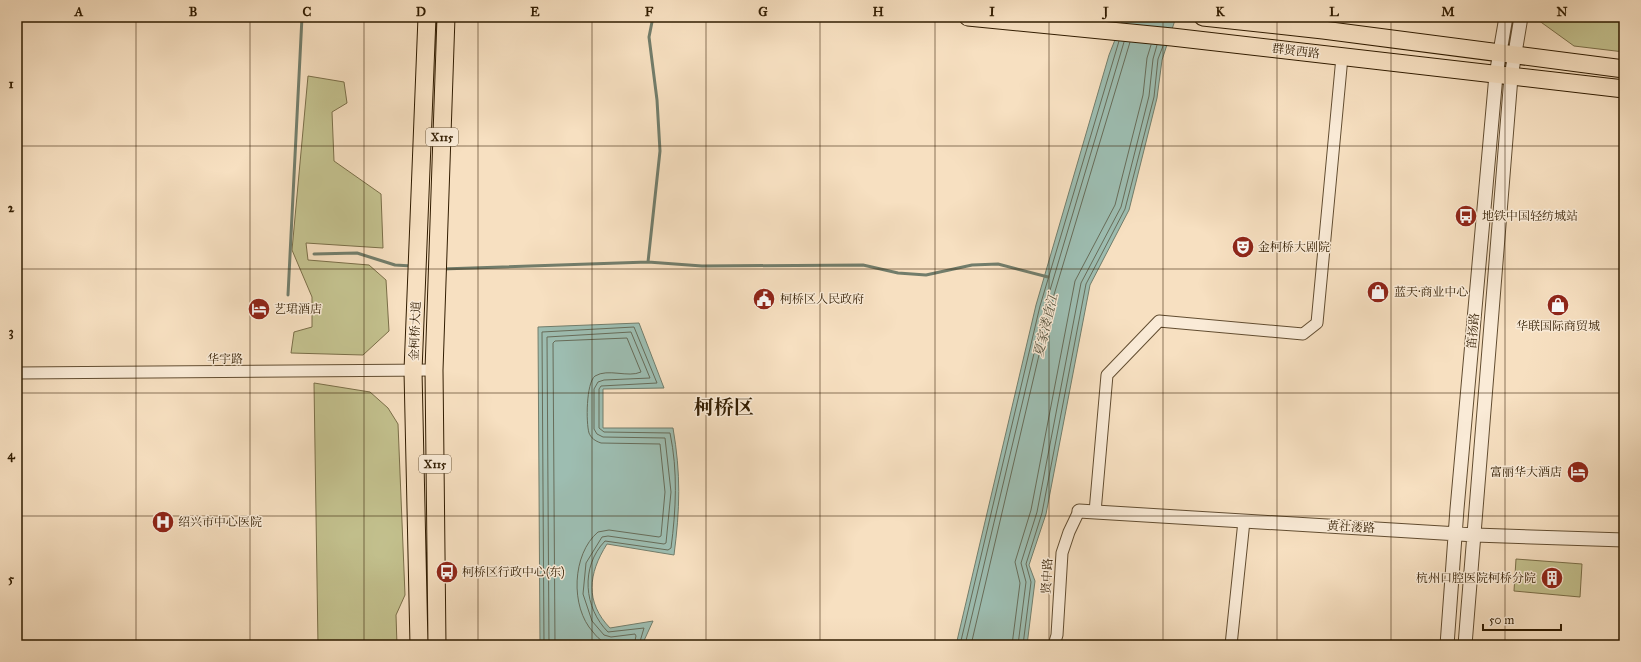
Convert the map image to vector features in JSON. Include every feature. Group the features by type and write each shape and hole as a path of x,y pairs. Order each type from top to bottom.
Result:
{"main road":[{"name":"金柯桥大道","path":"419,645 413,371 427,17"},
{"name":"金柯桥大道","path":"437,645 434,370 446,17"},
{"name":"群贤西路","path":"968,17 1172,37 1624,89"},
{"name":"群贤西路","path":"1203,17 1323,30 1624,70"}],"street":[{"name":"笛扬路","path":"1447,645 1455,533 1507,54 1506,17"},
{"name":"笛扬路","path":"1507,54 1521,17"},
{"path":"1095,512 1107,375 1159,321 1303,334 1317,323 1342,57"},
{"name":"笛扬路","path":"1465,645 1475,535 1504,76"},
{"name":"华宇路","path":"17,373 434,370"},
{"name":"黄社溇路","path":"1079,511 1475,535 1624,540"},
{"name":"贤中路","path":"1054,645 1057,635 1062,553 1068,532 1079,511"},
{"path":"1231,645 1244,521"}],"shaded area":[{"path":"1539,17 1624,17 1624,52 1574,46 1538,20"},
{"path":"308,76 344,82 347,103 332,112 334,161 381,194 383,248 306,243 308,260 369,265 386,280 389,331 363,355 291,353 294,332 312,327 312,297 292,250"},
{"path":"314,383 370,392 388,408 398,424 405,595 396,615 397,645 318,645"},
{"path":"1516,559 1582,564 1580,597 1514,591"}],"water":[{"name":"夏家溇直江","path":"1124,17 1176,17 1162,60 1157,98 1129,210 1090,285 1046,514 1029,565 1035,581 1027,645 956,645 1036,305 1109,55"},
{"path":"639,323 664,388 603,389 603,428 673,428 676,445 679,492 678,522 674,555 607,544 596,566 593,577 593,598 596,608 610,628 653,621 642,645 540,645 538,327"}],"waterway":[{"path":"288,295 302,17"},
{"path":"648,262 660,151 657,100 649,37 653,17"},
{"path":"314,254 357,253 395,265 412,266"},
{"path":"442,269 648,262 702,266 863,265 898,273 926,275 972,265 998,264 1048,277"}],"place":[{"name":"地铁中国轻纺城站","path":"1466,216"},
{"name":"金柯桥大剧院","path":"1243,247"},
{"name":"蓝天·商业中心","path":"1378,292"},
{"name":"柯桥区人民政府","path":"764,299"},
{"name":"华联国际商贸城","path":"1558,305"},
{"name":"艺珺酒店","path":"259,309"},
{"name":"富丽华大酒店","path":"1578,472"},
{"name":"绍兴市中心医院","path":"163,522"},
{"name":"柯桥区行政中心(东)","path":"447,572"},
{"name":"杭州口腔医院柯桥分院","path":"1552,578"}],"district":[{"name":"柯桥区","path":"724,407"}]}
